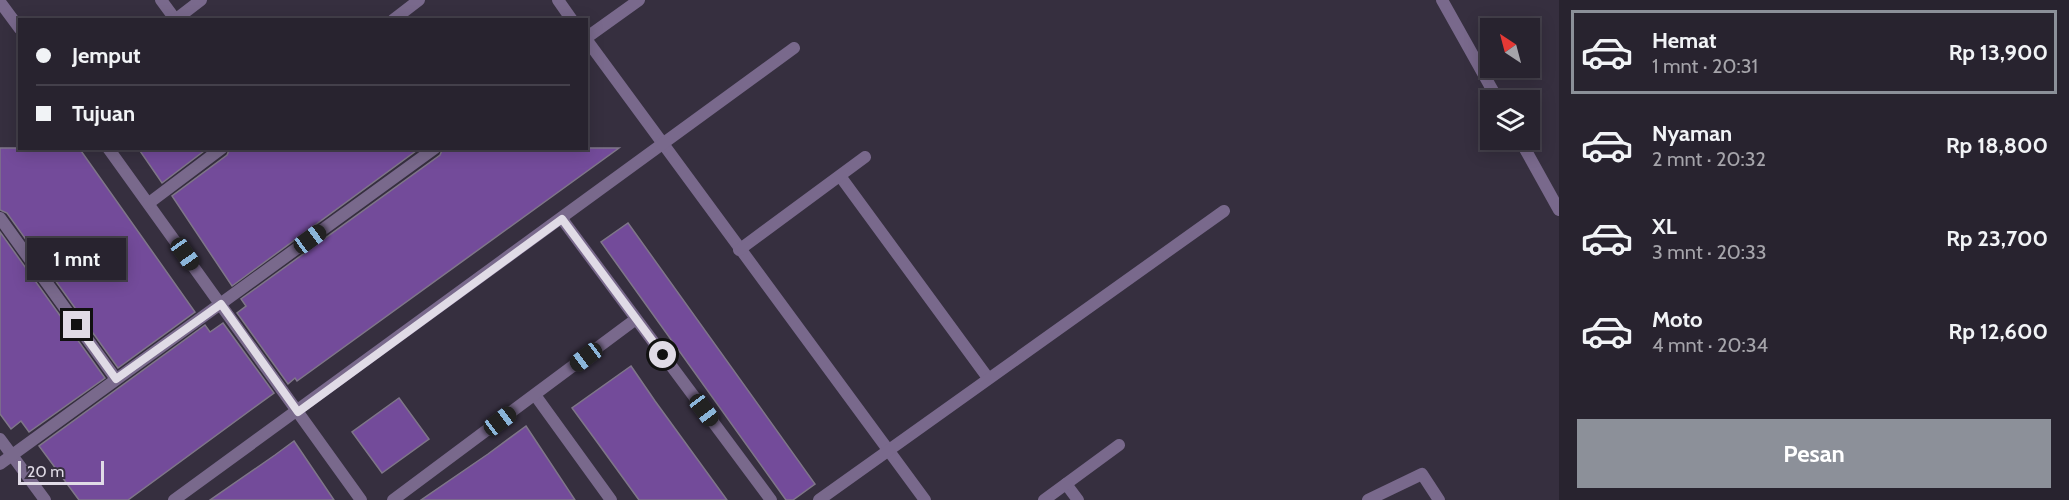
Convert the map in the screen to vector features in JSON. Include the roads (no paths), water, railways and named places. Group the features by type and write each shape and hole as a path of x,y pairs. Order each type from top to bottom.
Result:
{"street":[{"path":"161,0 174,18"},
{"path":"176,18 201,0"},
{"path":"396,18 419,0"},
{"path":"558,0 571,18"},
{"path":"588,38 639,0"},
{"path":"1442,0 1492,90"},
{"path":"1,1 18,26"},
{"path":"588,42 925,500"},
{"path":"174,500 298,412 794,48"},
{"path":"109,150 361,500"},
{"path":"149,203 219,150"},
{"path":"0,465 432,150"},
{"path":"1526,150 1559,210"},
{"path":"739,250 865,157"},
{"path":"840,176 988,378"},
{"path":"819,500 1224,211"},
{"path":"0,218 116,379"},
{"path":"562,219 771,500"},
{"path":"393,500 636,319"},
{"path":"535,395 609,499"},
{"path":"0,439 45,500"},
{"path":"1044,500 1119,444"},
{"path":"1368,500 1422,474 1439,500"},
{"path":"1066,484 1078,500"}]}
